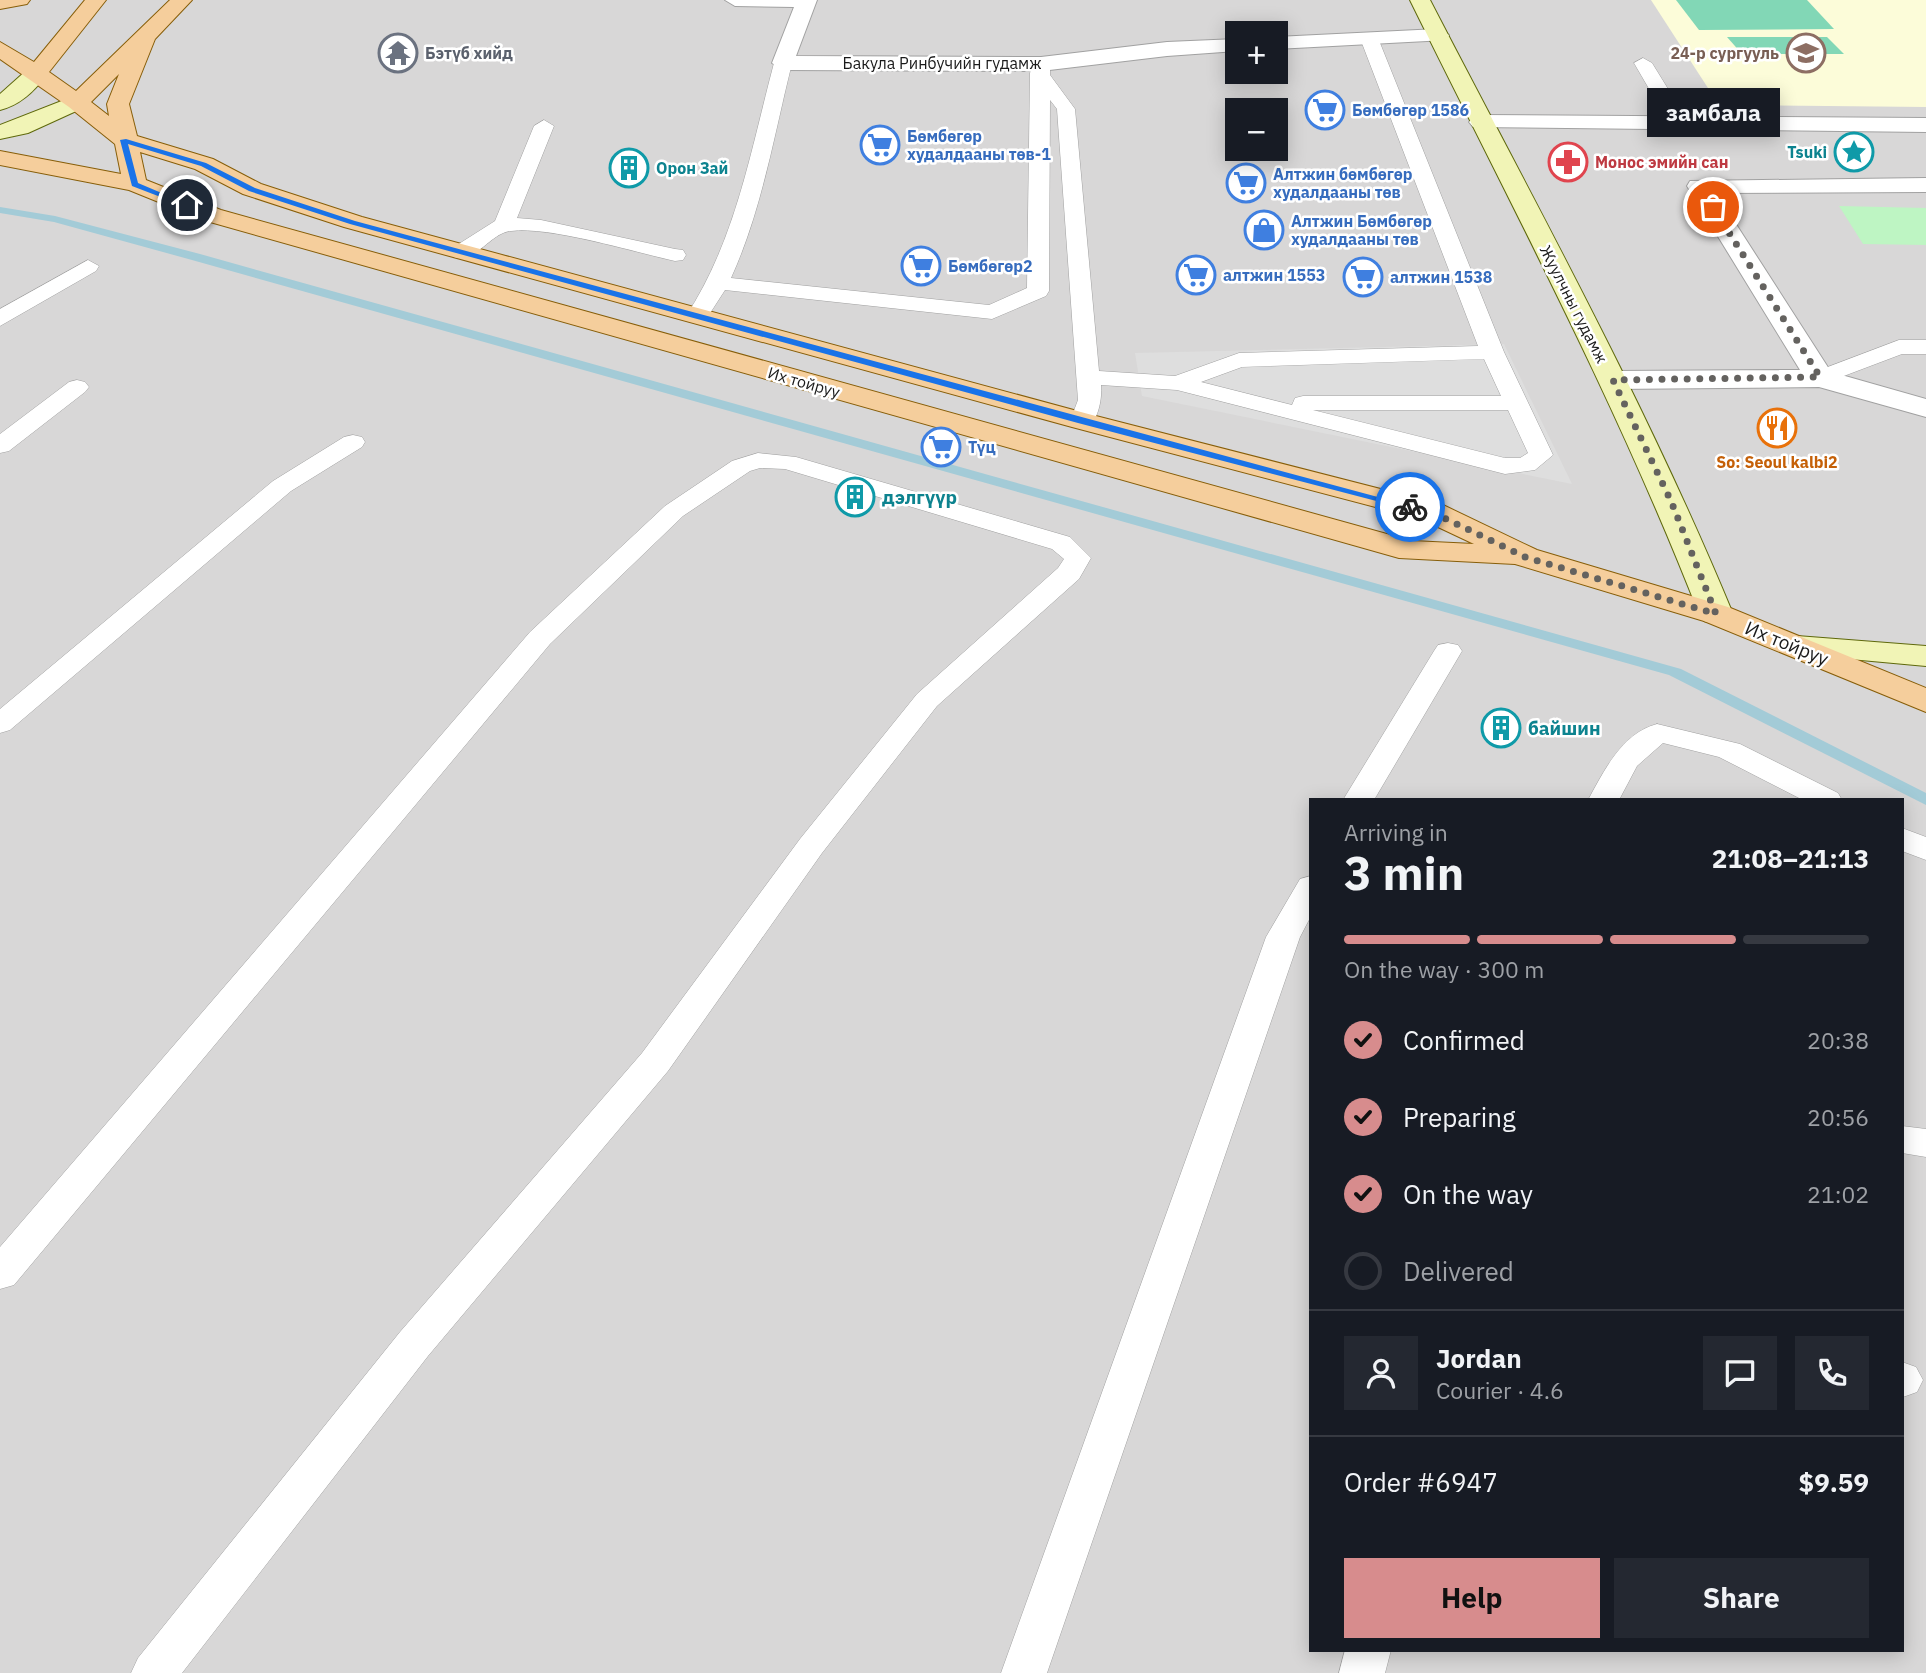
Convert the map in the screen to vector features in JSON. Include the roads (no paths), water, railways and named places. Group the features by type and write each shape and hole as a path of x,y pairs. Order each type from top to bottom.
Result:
{"main road":[{"path":"0,3 20,0"},
{"path":"0,103 13,97 36,74 96,0"},
{"path":"0,132 20,128 78,102 182,0"},
{"name":"Жуулчны гудамж","path":"1420,0 1613,380 1671,501 1716,614"},
{"path":"135,184 118,104 146,33"},
{"path":"0,49 36,74"},
{"name":"Их тойруу","path":"36,74 78,102 124,140 204,164 265,193 353,222 462,252 1082,421 1432,512 1525,557 1716,614 1926,701"},
{"name":"Их тойруу","path":"0,158 135,184 212,215 1410,551 1525,557"},
{"path":"1797,646 1926,656"}],"street":[{"path":"736,0 810,1 783,63"},
{"path":"1288,42 1438,35"},
{"name":"Бакула Ринбучийн гудамж","path":"783,63 1040,68 1167,49 1225,46"},
{"path":"1481,122 1926,125"},
{"path":"1820,377 1699,186 1926,185"},
{"path":"1613,380 1820,377 1926,408"}],"lane":[{"path":"1086,377 1177,383 1506,466 1526,465 1541,455 1492,352 1369,38"},
{"path":"697,316 714,294 736,238 783,63"},
{"path":"1643,63 1679,123"},
{"path":"719,283 992,312 1038,291 1040,68"},
{"path":"1040,68 1066,109 1090,400 1082,421"},
{"path":"462,252 504,224 544,126"},
{"path":"504,224 541,226 675,255"},
{"path":"0,319 89,266"},
{"path":"1820,377 1899,347 1926,347"},
{"path":"1177,383 1239,360 1492,352"},
{"path":"0,446 77,387"},
{"path":"1256,402 1516,403"},
{"path":"0,724 282,486 353,442"},
{"path":"0,1274 540,638 674,511 741,466 758,460 787,462 1060,543 1078,558 1069,573 927,699 811,846 654,1062 414,1344 154,1673"},
{"path":"1359,798 1448,651"},
{"path":"1604,798 1624,761 1657,733 1729,750 1823,798"},
{"path":"1904,839 1926,850"},
{"path":"1024,1673 1283,936 1309,890"},
{"path":"1904,1139 1926,1143"},
{"path":"1362,1673 1367,1652"}],"waterway":[{"path":"0,210 55,219 196,257 1675,672 1926,800"}],"place":[{"name":"Бэтүб хийд","path":"398,53"},
{"name":"24-р сургууль","path":"1806,53"},
{"name":"Бөмбөгөр 1586","path":"1325,110"},
{"name":"Бөмбөгөр худалдааны төв-1","path":"880,145"},
{"name":"Tsuki","path":"1854,152"},
{"name":"Монос эмийн сан","path":"1568,162"},
{"name":"Орон Зай","path":"629,168"},
{"name":"Алтжин бөмбөгөр худалдааны төв","path":"1246,183"},
{"name":"замбала","path":"1713,207"},
{"name":"Алтжин Бөмбөгөр худалдааны төв","path":"1264,230"},
{"name":"Бөмбөгөр2","path":"921,266"},
{"name":"алтжин 1553","path":"1196,275"},
{"name":"алтжин 1538","path":"1363,277"},
{"name":"So: Seoul kalbi2","path":"1777,428"},
{"name":"Түц","path":"941,447"},
{"name":"дэлгүүр","path":"855,497"},
{"name":"байшин","path":"1501,728"}]}
